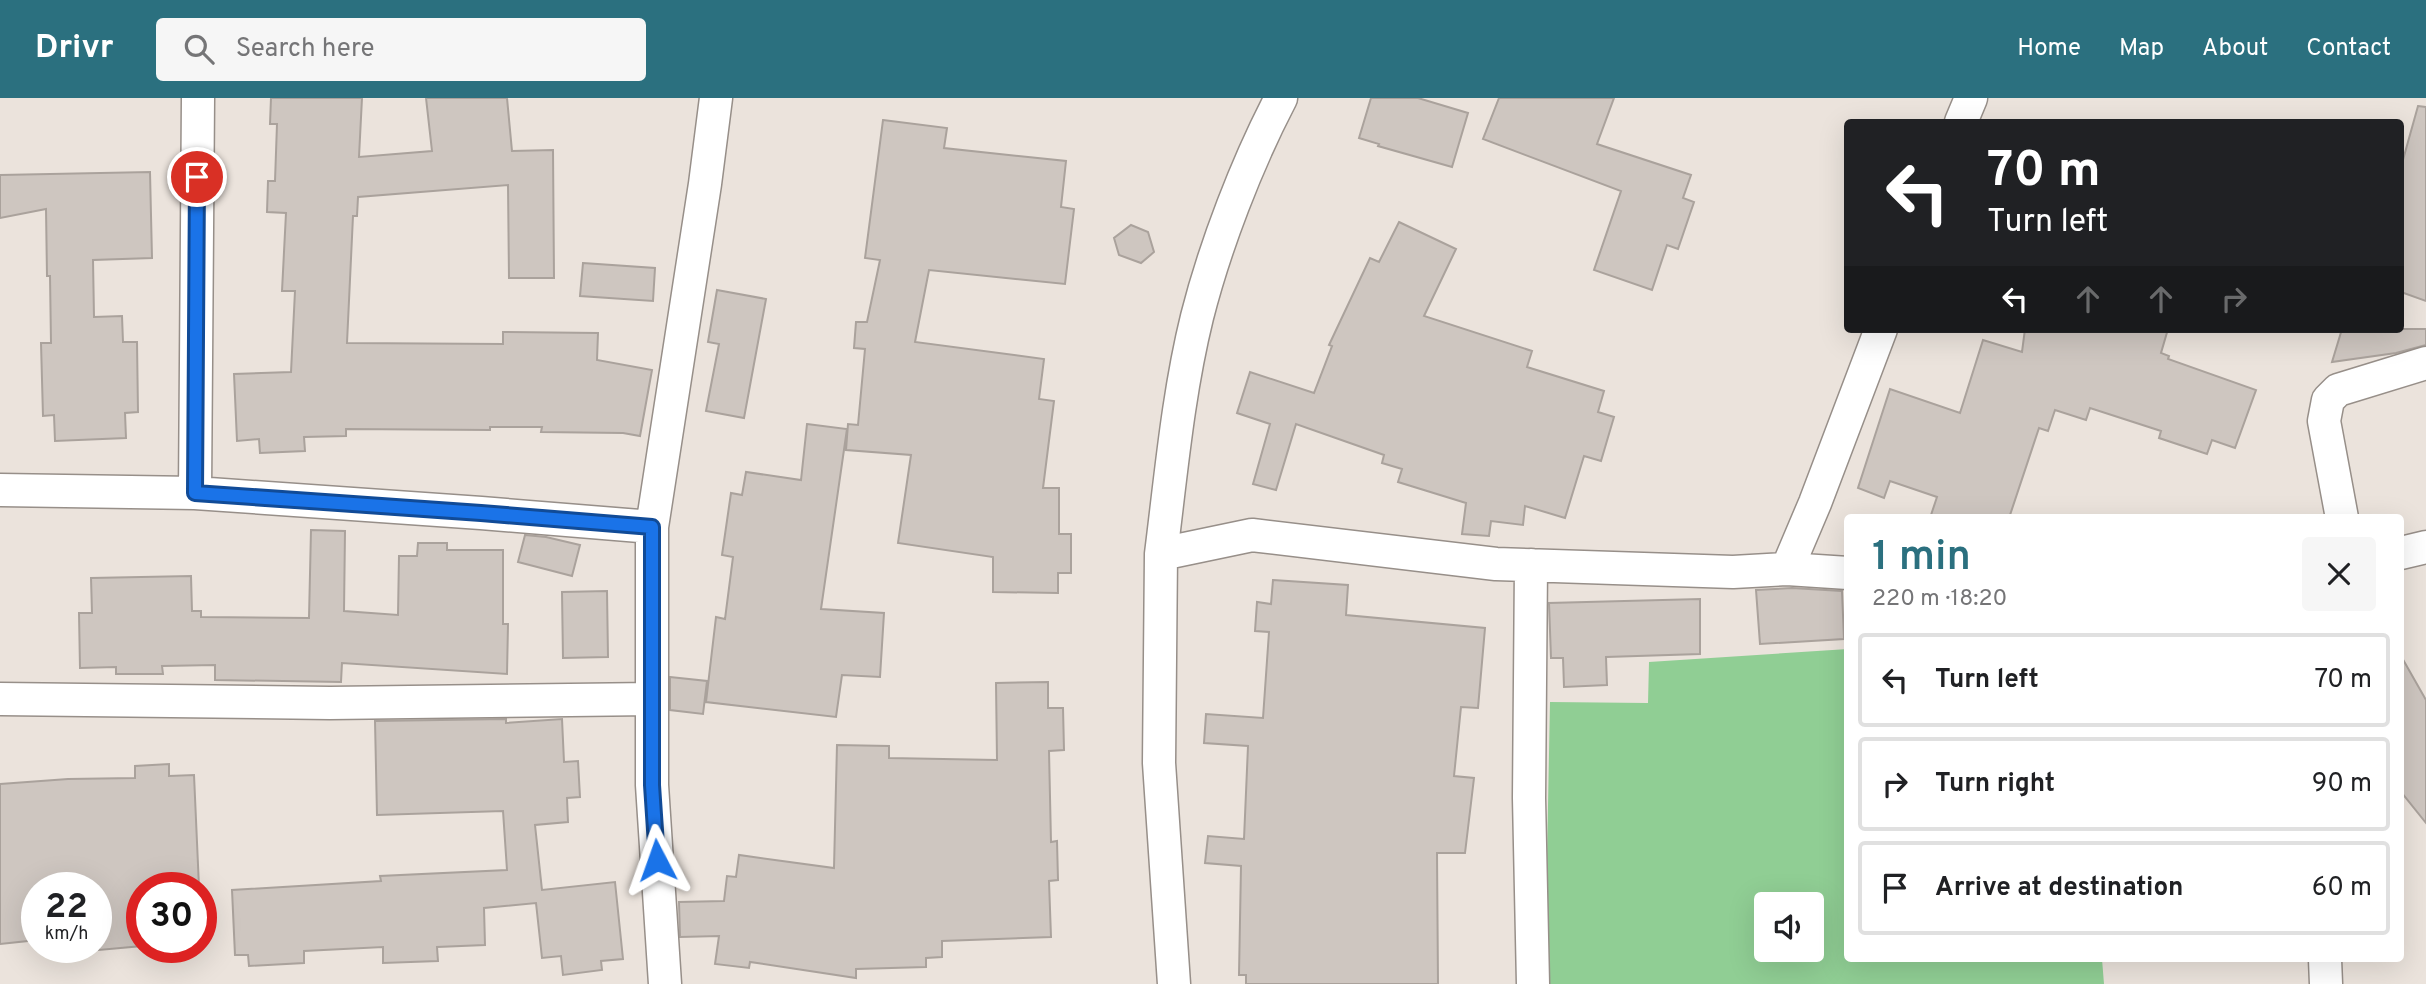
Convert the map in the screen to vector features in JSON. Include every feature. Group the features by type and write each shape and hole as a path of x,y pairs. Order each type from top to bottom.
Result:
{"street":[{"path":"195,493 198,98"},
{"path":"664,984 652,785 652,527 716,98"},
{"path":"1174,984 1159,763 1161,554 1174,446 1197,317 1218,247 1247,173 1281,98"},
{"path":"1962,119 1971,98"},
{"path":"1787,569 1879,333"},
{"path":"2341,514 2324,421 2328,400 2337,390 2426,363"},
{"path":"0,490 195,493 652,527"},
{"path":"1161,554 1252,535 1496,564 1733,572 1787,569 1844,573"},
{"path":"2404,551 2426,547"},
{"path":"1531,565 1529,798 1533,984"},
{"path":"0,699 330,702 652,699"},
{"path":"2325,962 2326,984"}],"green space":[{"path":"1844,649 1844,962 2102,962 2104,984 1549,984 1546,909 1550,702 1648,703 1649,662"}],"building":[{"path":"271,98 362,98 359,157 432,151 426,98 507,98 512,151 553,150 554,278 509,278 508,185 358,197 357,216 353,216 347,343 503,344 503,332 598,333 597,360 652,370 640,436 623,433 541,432 542,427 490,427 490,430 346,429 346,436 304,437 305,451 260,453 259,439 237,441 234,374 291,372 295,291 282,291 286,213 267,212 268,181 275,181 277,124 270,124"},
{"path":"1371,98 1418,98 1468,113 1452,167 1359,138"},
{"path":"1499,98 1614,98 1597,144 1691,175 1683,198 1694,202 1678,249 1667,245 1652,290 1594,270 1621,191 1483,139"},
{"path":"2418,106 2426,107 2426,301 2404,293 2404,156"},
{"path":"883,120 947,128 944,148 1066,161 1061,207 1074,209 1065,284 929,270 915,342 1044,359 1039,399 1054,401 1043,488 1059,488 1059,534 1071,534 1071,573 1058,573 1058,593 993,592 993,557 898,543 911,455 846,450 848,424 858,425 865,349 854,348 856,322 867,322 880,260 865,258"},
{"path":"150,172 152,258 93,260 94,317 122,316 123,342 137,342 138,412 125,413 126,438 55,441 54,415 43,416 41,343 51,343 46,209 0,218 0,175"},
{"path":"1399,222 1456,249 1424,316 1532,351 1527,367 1604,391 1598,412 1614,417 1601,461 1584,456 1565,518 1525,506 1523,525 1491,521 1489,536 1462,534 1466,503 1398,482 1402,469 1382,463 1384,455 1296,424 1276,490 1253,484 1270,424 1237,413 1250,372 1314,393 1332,346 1329,345 1370,258 1379,262"},
{"path":"1131,225 1148,232 1154,252 1141,263 1119,255 1114,238"},
{"path":"583,263 655,268 653,301 580,296"},
{"path":"717,290 766,299 744,418 706,411 719,344 708,342"},
{"path":"2404,329 2426,329 2426,345 2396,353 2332,362 2341,333 2404,333"},
{"path":"2024,333 2167,333 2161,353 2169,356 2168,359 2256,390 2235,448 2212,440 2207,454 2159,438 2161,431 2090,408 2086,420 2055,410 2048,431 2039,428 2010,514 1931,514 1937,497 1890,481 1884,498 1858,488 1890,389 1960,413 1983,340 2022,352"},
{"path":"807,424 847,429 821,609 884,613 880,677 842,675 836,717 706,702 716,617 725,619 733,557 722,555 731,493 742,495 746,472 801,480"},
{"path":"311,530 345,531 344,611 398,615 399,556 417,556 418,543 447,543 447,550 503,550 503,624 508,624 507,674 342,663 341,682 215,680 215,665 162,666 163,674 116,674 116,667 80,668 79,613 92,613 91,578 191,576 192,611 201,611 201,617 309,618"},
{"path":"525,535 580,545 572,576 518,562"},
{"path":"1273,580 1348,585 1346,615 1485,628 1478,708 1461,707 1454,776 1474,778 1465,853 1437,853 1438,984 1246,984 1246,975 1239,975 1241,866 1205,863 1208,836 1244,839 1248,746 1204,743 1206,714 1263,718 1269,632 1255,631 1257,602 1271,604"},
{"path":"1792,588 1842,591 1844,639 1760,644 1756,590"},
{"path":"607,591 608,657 563,658 562,592"},
{"path":"1700,599 1700,654 1606,657 1607,685 1564,687 1563,658 1551,658 1549,603"},
{"path":"2404,661 2426,700 2426,823 2404,796"},
{"path":"670,677 707,681 703,714 670,710"},
{"path":"1048,682 1048,708 1063,708 1064,750 1049,751 1051,842 1057,841 1058,880 1049,881 1051,937 942,941 942,957 926,958 926,967 856,969 856,978 750,962 749,968 715,964 719,936 680,937 679,902 724,901 727,876 736,877 739,855 834,868 837,745 889,746 889,758 997,760 996,683"},
{"path":"506,719 506,723 562,719 564,762 578,761 580,797 567,798 568,822 535,825 542,890 615,882 623,959 601,961 602,970 563,975 561,956 542,958 536,903 484,908 485,945 437,947 438,961 383,963 383,947 304,951 304,963 249,966 248,955 235,955 232,890 381,881 380,876 507,870 503,811 377,815 375,721"},
{"path":"169,764 169,776 194,775 198,872 126,872 126,947 112,949 112,872 21,872 21,942 0,944 0,784 135,778 135,766"}],"route":[{"path":"197,177 195,493 652,527 652,785 657,860"}]}
